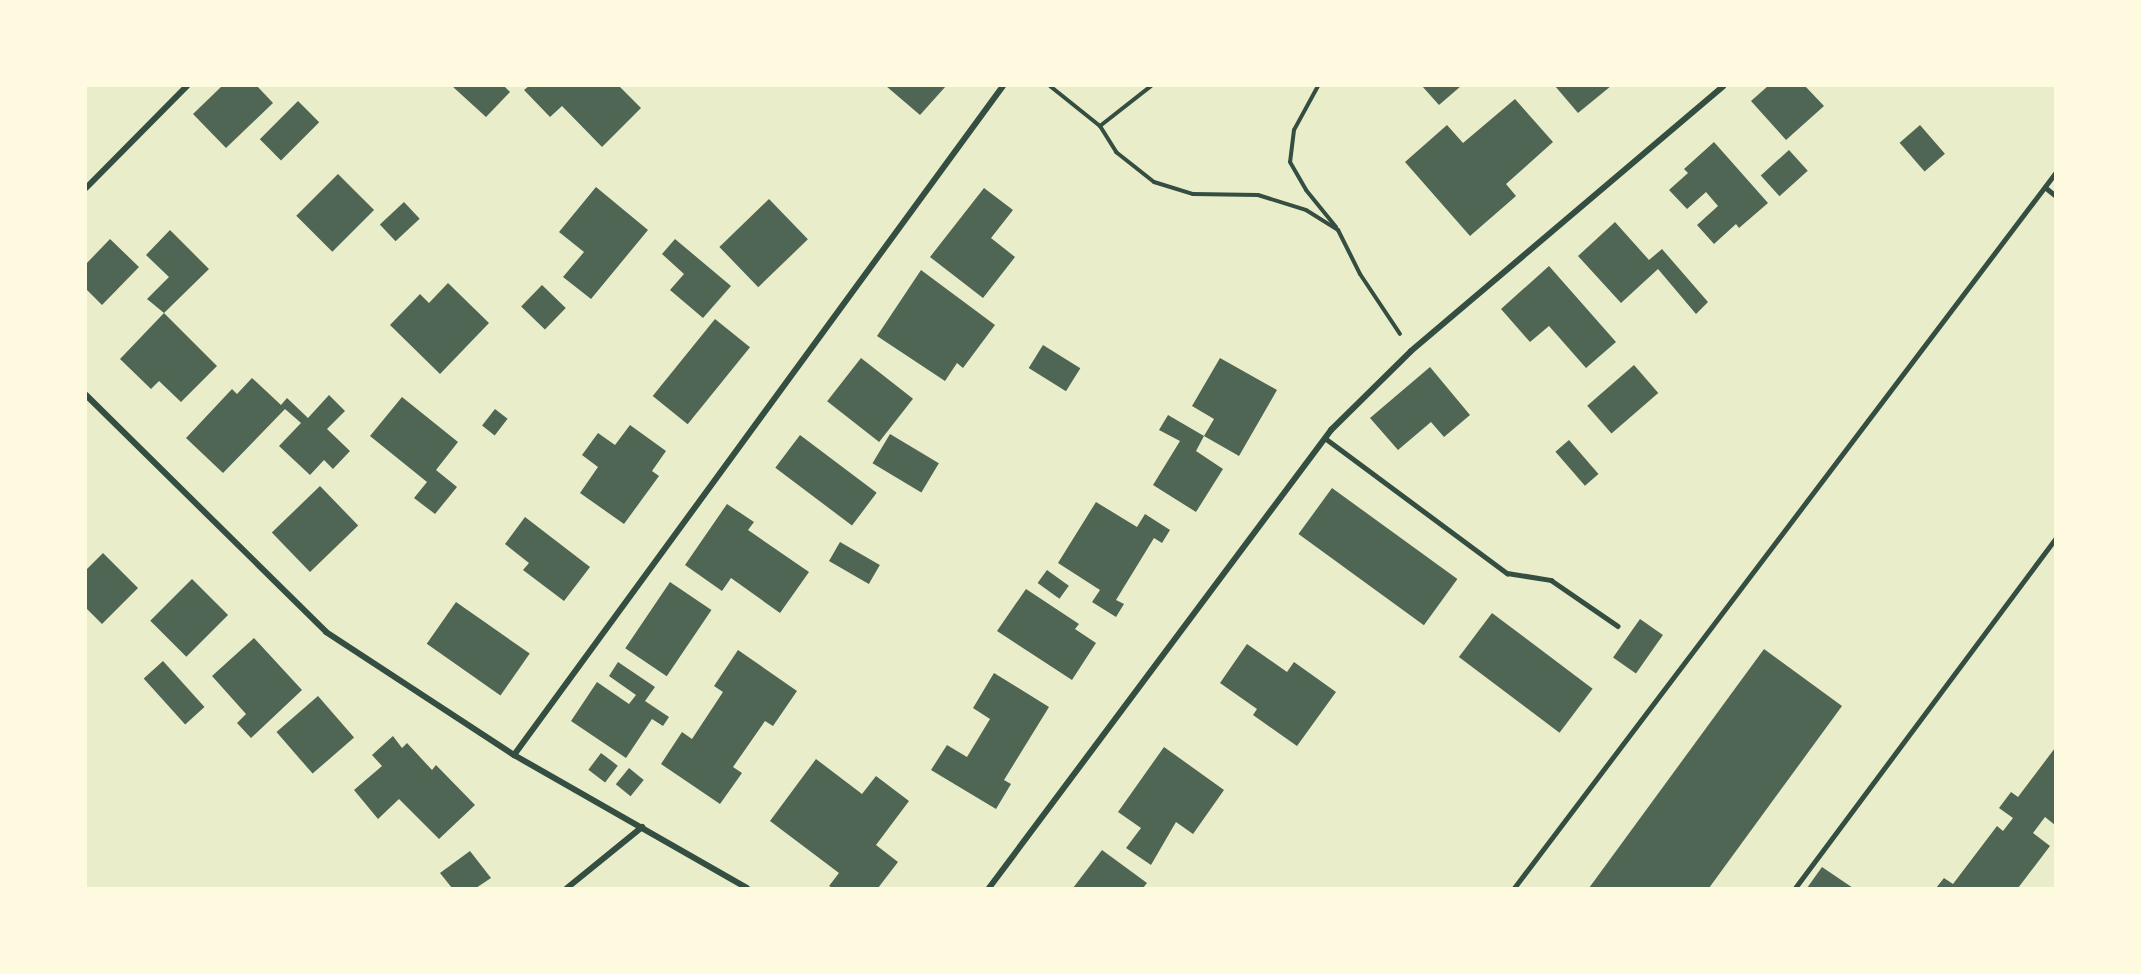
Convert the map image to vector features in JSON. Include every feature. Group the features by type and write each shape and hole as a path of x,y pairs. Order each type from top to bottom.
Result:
{"street":[{"path":"86,188 187,86"},
{"path":"514,755 1003,86"},
{"path":"989,888 1325,438 1411,351 1723,86"},
{"path":"86,395 326,632 514,755 747,888"},
{"path":"567,888 642,827"}],"lane":[{"path":"1514,888 2055,172"},
{"path":"2045,187 2055,196"},
{"path":"1325,438 1507,573 1551,580 1618,626"},
{"path":"1795,888 2055,538"}],"path":[{"path":"1050,86 1100,126 1116,152 1154,182 1192,194 1258,195 1306,210 1338,230"},
{"path":"1100,126 1151,86"},
{"path":"1318,86 1294,130 1290,162 1306,190 1338,230 1360,274 1411,351"}],"building":[{"path":"222,86 257,86 273,103 226,148 193,114"},
{"path":"452,86 504,86 510,92 486,117"},
{"path":"529,86 619,86 641,108 602,147 562,106 550,117 524,90"},
{"path":"886,86 946,86 920,115"},
{"path":"1422,86 1461,86 1439,105"},
{"path":"1555,86 1611,86 1578,113"},
{"path":"1768,86 1805,86 1824,106 1786,140 1751,101"},
{"path":"1515,99 1553,142 1506,184 1516,196 1470,236 1405,162 1447,125 1463,143"},
{"path":"298,101 319,122 281,160 260,139"},
{"path":"1920,125 1945,154 1925,171 1900,143"},
{"path":"1714,142 1768,203 1739,228 1736,224 1714,244 1697,225 1718,206 1706,192 1687,209 1669,190 1688,173 1684,169"},
{"path":"1789,150 1808,171 1779,196 1761,175"},
{"path":"338,174 374,210 332,252 296,216"},
{"path":"596,187 648,230 591,299 563,277 584,252 559,232"},
{"path":"984,188 1013,210 991,238 1015,257 983,298 930,257"},
{"path":"769,199 808,239 758,287 719,247"},
{"path":"404,202 420,219 396,241 380,225"},
{"path":"1615,222 1649,260 1662,249 1708,302 1696,314 1658,269 1621,303 1578,256"},
{"path":"170,230 209,269 164,313 147,299 169,277 146,255"},
{"path":"110,239 139,267 102,305 86,289 86,264"},
{"path":"675,239 731,286 703,318 670,290 684,274 662,254"},
{"path":"1549,266 1616,342 1586,368 1549,326 1530,342 1501,309"},
{"path":"921,270 995,325 963,368 957,363 945,381 877,336"},
{"path":"448,283 489,323 440,374 390,325 420,294 429,303"},
{"path":"542,285 566,308 545,330 521,307"},
{"path":"164,313 217,366 181,402 159,381 151,389 120,359"},
{"path":"715,319 750,347 688,424 653,396"},
{"path":"1043,345 1080,368 1066,391 1029,368"},
{"path":"861,358 913,399 879,442 827,401"},
{"path":"1220,358 1277,390 1239,456 1204,436 1214,419 1192,406"},
{"path":"1634,365 1658,393 1611,434 1587,406"},
{"path":"1430,367 1470,415 1444,437 1431,422 1398,450 1370,418"},
{"path":"252,378 281,405 287,398 308,418 329,395 345,411 327,429 350,451 333,469 324,460 310,475 279,446 301,423 285,409 223,473 186,438 232,389 237,394"},
{"path":"402,397 458,442 436,470 457,487 435,514 414,498 427,482 370,436"},
{"path":"495,409 508,419 495,435 482,426"},
{"path":"1168,415 1204,436 1196,451 1223,469 1196,512 1153,485 1180,441 1159,430"},
{"path":"630,425 666,451 652,471 659,476 624,524 580,493 598,467 582,455 598,433 615,445"},
{"path":"890,434 939,463 921,493 872,463"},
{"path":"800,435 877,493 852,526 775,468"},
{"path":"1569,440 1599,474 1585,486 1555,452"},
{"path":"320,486 358,526 310,572 272,533"},
{"path":"1332,488 1457,579 1424,625 1298,534"},
{"path":"1096,502 1137,527 1145,514 1170,530 1162,543 1154,538 1116,600 1124,604 1116,617 1092,602 1100,590 1058,563"},
{"path":"727,504 754,522 748,530 809,572 780,613 731,578 722,591 685,565"},
{"path":"525,517 590,567 564,601 523,570 529,563 505,544"},
{"path":"840,542 880,565 869,584 829,561"},
{"path":"103,553 138,588 102,624 86,608 86,570"},
{"path":"1047,570 1069,586 1059,599 1038,583"},
{"path":"192,579 228,615 186,657 150,621"},
{"path":"670,582 711,610 667,676 625,648"},
{"path":"1026,589 1079,624 1075,629 1096,643 1072,680 997,631"},
{"path":"456,602 530,654 500,695 427,644"},
{"path":"1492,613 1593,689 1560,733 1459,657"},
{"path":"1640,619 1663,635 1636,674 1613,658"},
{"path":"254,638 302,690 251,738 237,723 246,714 212,676"},
{"path":"1247,644 1287,672 1294,662 1336,692 1297,746 1253,715 1257,709 1220,683"},
{"path":"1764,649 1842,706 1709,888 1589,888"},
{"path":"738,650 797,691 773,726 765,721 733,767 742,773 720,804 661,764 682,732 692,739 723,692 714,686"},
{"path":"163,661 204,707 185,724 144,678"},
{"path":"618,662 655,687 645,701 669,717 663,726 652,719 626,758 571,721 597,682 629,704 636,695 609,676"},
{"path":"994,673 1049,707 1004,780 1011,784 996,809 931,770 947,745 967,757 990,719 973,708"},
{"path":"318,696 354,738 313,774 276,732"},
{"path":"393,736 402,748 407,743 432,770 436,765 475,805 439,839 399,799 378,819 354,790 382,766 372,755"},
{"path":"1164,747 1224,790 1193,834 1176,822 1151,865 1126,848 1141,828 1118,812"},
{"path":"2055,748 2055,825 2045,817 2033,833 2050,846 2018,888 1936,888 1944,878 1953,884 1997,826 2003,831 2013,818 1999,808 2011,792 2018,797"},
{"path":"601,753 618,766 605,782 588,770"},
{"path":"816,759 862,794 876,776 909,801 876,845 898,862 878,888 833,888 829,886 839,873 770,821"},
{"path":"629,768 644,780 631,796 616,784"},
{"path":"1102,850 1147,883 1143,888 1073,888"},
{"path":"470,851 491,878 476,888 452,888 440,873"},
{"path":"1822,867 1853,888 1807,888"}]}
